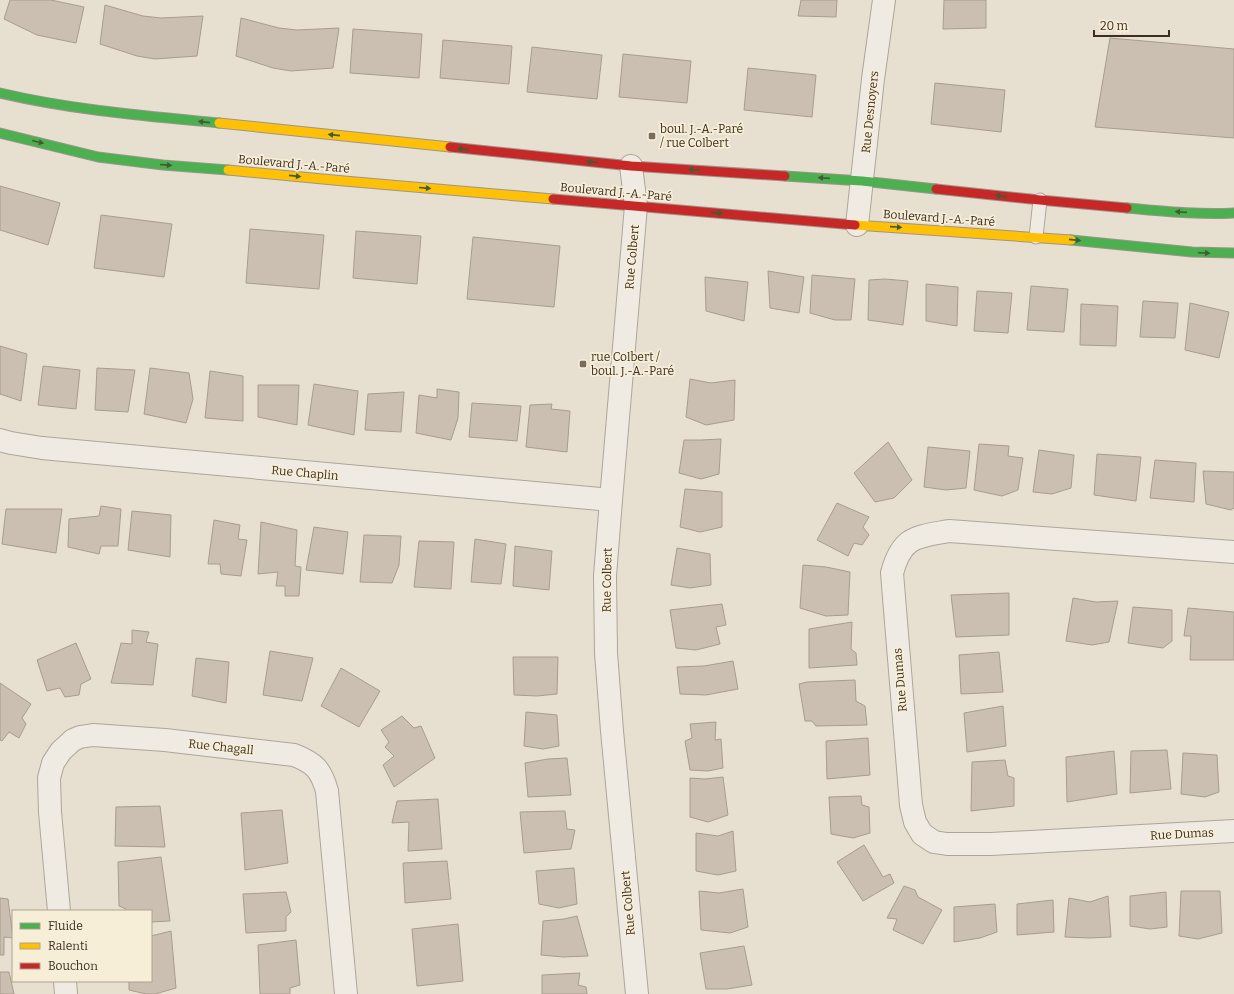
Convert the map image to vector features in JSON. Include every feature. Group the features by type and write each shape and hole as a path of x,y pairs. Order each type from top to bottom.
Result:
{"street":[{"name":"Rue Desnoyers","path":"857,225 873,79 884,0"},
{"path":"0,93 29,100 109,112 631,166 862,181 1040,200 1177,212 1217,214 1234,213"},
{"name":"Boulevard J.-A.-Paré","path":"0,133 98,157 163,166 235,170 344,181 857,225 1036,237 1192,252 1234,253"},
{"name":"Rue Colbert","path":"631,166 636,206 610,500 605,576 606,652 612,731 637,994"},
{"name":"Rue Chaplin","path":"0,440 24,446 57,450 610,500"},
{"name":"Rue Dumas","path":"1234,552 949,531 921,536 908,542 896,558 892,572 911,805 915,822 922,834 934,842 947,844 991,844 1234,831"},
{"name":"Rue Chagall","path":"59,910 48,778 53,763 61,751 73,740 80,737 93,735 165,740 294,755 317,768 327,791 346,994"},
{"path":"65,982 66,994"}],"lane":[{"path":"1036,237 1040,200"}],"building":[{"path":"10,0 51,0 84,7 76,43 37,35 4,19"},
{"path":"801,0 837,0 836,17 798,16"},
{"path":"944,0 986,0 986,28 943,29"},
{"path":"105,5 143,16 161,18 203,16 197,56 155,59 137,56 100,44"},
{"path":"241,18 279,28 297,30 339,28 333,68 291,71 273,68 236,56"},
{"path":"353,29 422,34 419,78 350,73"},
{"path":"1110,38 1234,49 1234,138 1095,127"},
{"path":"443,40 512,46 509,84 440,78"},
{"path":"532,47 602,55 597,99 527,92"},
{"path":"623,54 691,61 687,103 619,97"},
{"path":"748,68 816,75 812,117 744,110"},
{"path":"935,83 1005,90 1001,132 931,124"},
{"path":"0,186 60,203 48,245 0,230"},
{"path":"101,215 172,224 164,277 94,268"},
{"path":"250,229 324,235 319,289 246,283"},
{"path":"356,231 421,236 417,284 353,278"},
{"path":"473,237 560,246 554,307 467,299"},
{"path":"768,271 804,277 799,313 770,308"},
{"path":"812,275 855,279 851,320 835,320 810,313"},
{"path":"705,277 748,282 744,321 706,311"},
{"path":"885,279 908,281 903,325 868,320 869,280"},
{"path":"926,284 958,287 957,326 926,321"},
{"path":"1031,286 1068,289 1064,332 1027,330"},
{"path":"977,291 1012,293 1008,333 974,331"},
{"path":"1143,301 1178,303 1175,338 1140,337"},
{"path":"1190,303 1229,312 1219,358 1185,350"},
{"path":"1081,304 1118,306 1116,346 1080,345"},
{"path":"0,346 27,354 21,401 0,394"},
{"path":"43,366 80,370 76,409 38,405"},
{"path":"97,368 135,370 128,412 95,410"},
{"path":"150,368 189,373 193,399 186,423 144,414"},
{"path":"210,371 243,376 243,421 205,418"},
{"path":"690,379 711,383 735,380 734,420 706,425 686,417"},
{"path":"314,384 358,391 354,435 308,425"},
{"path":"258,385 299,385 297,425 258,417"},
{"path":"437,389 459,392 458,418 451,440 416,433 419,395 437,398"},
{"path":"404,392 401,432 365,430 368,394"},
{"path":"472,403 521,406 517,441 469,437"},
{"path":"552,404 551,409 570,411 567,452 526,447 530,405"},
{"path":"721,439 719,474 701,479 679,473 684,440"},
{"path":"888,442 912,480 894,498 875,502 854,473"},
{"path":"979,444 1009,446 1008,456 1023,458 1018,490 1002,496 974,490"},
{"path":"928,447 970,451 966,488 946,490 924,487"},
{"path":"1039,450 1074,455 1071,488 1052,494 1033,492"},
{"path":"1097,454 1141,457 1136,501 1094,495"},
{"path":"1155,460 1196,463 1194,502 1150,498"},
{"path":"1203,471 1234,472 1234,508 1231,510 1206,504"},
{"path":"685,489 722,492 722,527 700,532 680,527"},
{"path":"837,503 869,517 863,527 869,535 862,545 854,543 848,556 817,540"},
{"path":"101,506 121,509 118,546 101,546 99,554 68,547 69,519 99,516"},
{"path":"6,509 62,509 56,553 2,544"},
{"path":"132,511 171,515 170,557 128,550"},
{"path":"214,520 240,525 238,539 247,540 241,576 221,574 220,564 208,564"},
{"path":"261,522 297,530 295,566 301,567 299,596 285,596 285,586 276,586 278,572 258,574"},
{"path":"314,527 348,532 343,574 306,570"},
{"path":"364,535 401,536 399,565 392,583 360,582"},
{"path":"475,539 506,544 501,584 471,582"},
{"path":"419,541 454,542 451,589 414,587"},
{"path":"515,546 552,551 549,590 513,586"},
{"path":"677,548 710,554 711,585 690,588 671,585"},
{"path":"803,565 826,567 850,572 848,615 826,616 800,608"},
{"path":"1009,593 1009,635 956,637 951,595"},
{"path":"1073,598 1096,602 1118,601 1109,642 1092,645 1066,641"},
{"path":"722,604 726,625 716,627 720,644 696,650 676,648 670,610"},
{"path":"1133,607 1172,610 1172,641 1163,648 1128,643"},
{"path":"1188,608 1234,612 1234,660 1190,660 1191,636 1184,636"},
{"path":"852,622 851,649 856,653 857,665 809,668 809,629"},
{"path":"132,630 149,632 146,642 158,644 153,685 111,683 121,643 132,644"},
{"path":"76,643 91,679 81,684 79,695 65,697 60,688 47,691 37,660"},
{"path":"270,651 313,658 302,701 263,695"},
{"path":"999,652 1003,692 961,694 959,655"},
{"path":"513,657 558,657 557,694 537,696 514,695"},
{"path":"196,658 229,662 226,703 192,696"},
{"path":"733,661 738,689 706,695 680,694 677,667 704,666"},
{"path":"341,668 380,691 359,727 321,706"},
{"path":"855,680 856,701 865,706 867,725 816,726 812,721 805,721 799,684 807,682"},
{"path":"0,683 31,704 22,718 26,724 19,738 9,732 2,741 0,740"},
{"path":"1003,706 1006,746 967,752 964,713"},
{"path":"526,712 557,715 559,746 543,749 524,746"},
{"path":"402,716 414,728 421,726 435,758 394,787 383,765 394,756 385,747 389,742 381,730"},
{"path":"716,722 715,740 721,739 723,768 708,771 690,770 685,741 692,738 690,724"},
{"path":"868,738 870,775 827,779 826,741"},
{"path":"1167,750 1171,789 1130,793 1131,751"},
{"path":"1114,751 1117,794 1067,802 1066,757"},
{"path":"1183,753 1217,755 1219,792 1205,797 1181,794"},
{"path":"567,758 571,795 528,797 525,763 548,759"},
{"path":"1005,760 1008,776 1014,778 1014,806 971,811 972,762"},
{"path":"723,777 728,815 708,822 690,817 690,778 705,779"},
{"path":"861,796 862,805 869,807 870,833 853,838 831,834 829,797"},
{"path":"438,799 442,849 408,851 409,822 392,823 397,801"},
{"path":"160,806 165,847 115,846 116,807"},
{"path":"282,810 288,863 245,870 241,813"},
{"path":"565,811 567,829 575,830 571,849 524,853 520,812"},
{"path":"733,831 736,871 718,875 696,871 696,833 718,836"},
{"path":"864,845 883,877 890,874 894,883 863,901 837,862"},
{"path":"161,857 170,921 152,922 152,910 126,910 119,906 118,862"},
{"path":"447,861 451,899 405,903 403,863"},
{"path":"574,868 577,904 559,908 539,904 536,871"},
{"path":"904,886 915,890 918,897 942,910 923,944 893,930 897,919 887,918"},
{"path":"743,889 748,927 730,933 701,930 699,891 719,893"},
{"path":"1181,891 1220,891 1222,933 1198,939 1179,936"},
{"path":"286,892 291,912 286,917 286,931 246,933 243,894"},
{"path":"1166,892 1167,927 1150,929 1130,926 1130,896"},
{"path":"1108,896 1111,937 1065,937 1069,898 1090,902"},
{"path":"0,898 8,899 12,938 4,937 4,955 0,955"},
{"path":"1053,900 1054,932 1017,935 1017,904"},
{"path":"995,904 997,932 980,938 954,942 954,907"},
{"path":"577,916 588,956 563,957 541,955 543,921"},
{"path":"458,924 463,981 417,986 412,929"},
{"path":"171,931 176,988 155,994 146,994 129,990 129,982 152,982 152,936"},
{"path":"296,940 300,985 290,988 290,994 260,994 258,945"},
{"path":"744,946 752,985 727,989 706,989 700,953"},
{"path":"0,972 9,972 14,994 0,994"},
{"path":"580,973 578,985 586,987 587,994 542,994 542,975"}],"traffic: fast":[{"path":"0,93 82,108 219,123"},
{"path":"0,133 98,157 163,165 228,170"},
{"path":"785,176 862,181 936,189"},
{"path":"1127,208 1194,213 1234,213"},
{"path":"1071,240 1192,252 1234,253"}],"traffic: slow":[{"path":"219,123 450,147"},
{"path":"228,170 553,199"},
{"path":"855,225 1071,240"}],"traffic: jam":[{"path":"450,147 631,166 785,176"},
{"path":"936,189 1127,208"},
{"path":"553,199 855,225"}],"place":[{"name":"boul. J.-A.-Paré / rue Colbert","path":"652,136"},
{"name":"rue Colbert / boul. J.-A.-Paré","path":"583,364"}]}
